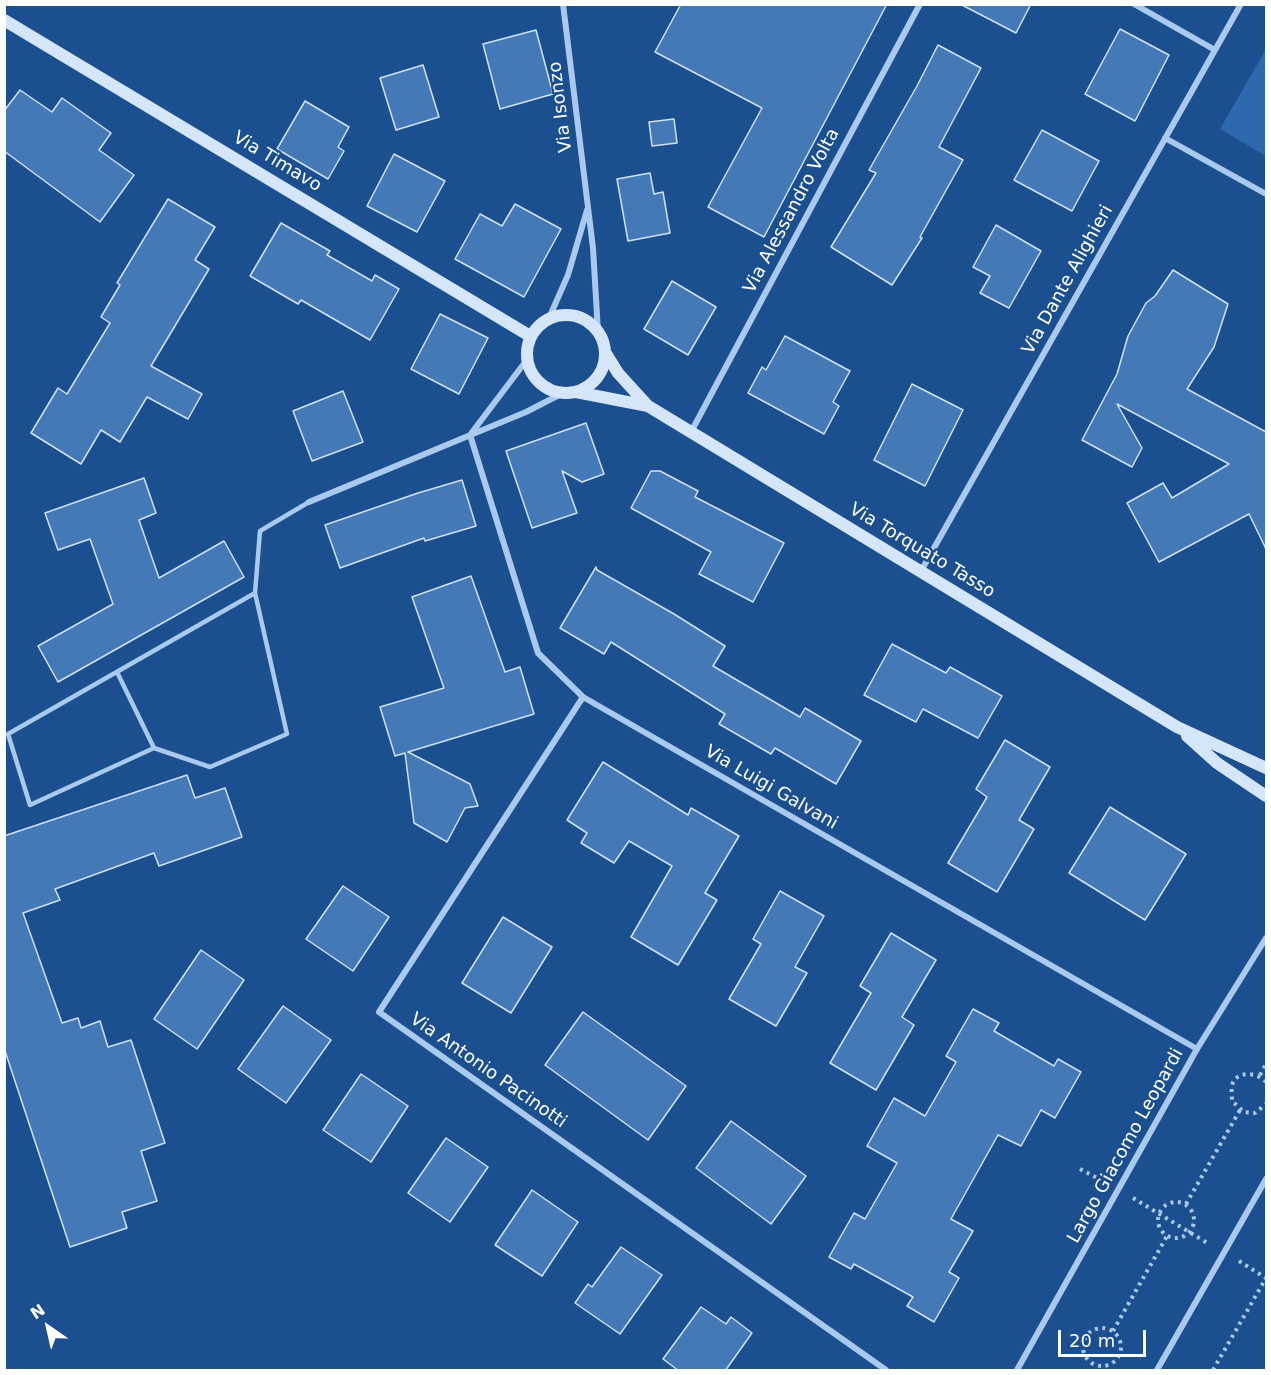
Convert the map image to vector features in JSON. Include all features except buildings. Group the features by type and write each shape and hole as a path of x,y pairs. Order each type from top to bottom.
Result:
{"street":[{"name":"Via Isonzo","path":"563,4 593,248 598,332"},
{"name":"Via Alessandro Volta","path":"690,432 920,4"},
{"path":"1134,4 1215,50"},
{"name":"Via Dante Alighieri","path":"921,571 1241,4"},
{"name":"Via Timavo","path":"4,20 530,336"},
{"path":"1165,138 1266,194"},
{"name":"Via Isonzo","path":"549,318 568,275 588,206"},
{"path":"563,393 544,388 529,370 526,349 530,336 549,318 566,314 585,319 598,332"},
{"name":"Via Torquato Tasso","path":"598,332 605,352 618,373 648,406 1177,727 1266,768"},
{"path":"576,392 592,384 598,376 604,362 605,352"},
{"path":"470,435 526,361"},
{"name":"Via Torquato Tasso","path":"563,393 576,392 648,406"},
{"path":"309,502 526,412 563,393"},
{"name":"Via Luigi Galvani","path":"470,435 538,653 583,697 1197,1049"},
{"name":"Via Antonio Pacinotti","path":"583,697 379,1012 886,1371"},
{"name":"Via Torquato Tasso","path":"1177,727 1217,763 1266,796"},
{"name":"Largo Giacomo Leopardi","path":"1017,1371 1197,1049 1266,938"},
{"path":"1157,1371 1266,1179"}],"lane":[{"path":"255,593 8,734 30,805 154,748 210,766 287,734 255,593 260,531 309,502"},
{"path":"117,672 154,748"}],"path":[{"path":"1260,1076 1266,1064"},
{"path":"1266,1082 1260,1076 1247,1073 1232,1084 1232,1101 1240,1110 1255,1113 1266,1104"},
{"path":"1186,1204 1240,1110"},
{"path":"1080,1169 1119,1189 1266,1278 1213,1371"},
{"path":"1172,1201 1186,1204 1194,1214 1195,1221 1190,1232 1176,1239 1167,1236 1158,1226 1159,1213 1164,1205 1172,1201"},
{"path":"1113,1331 1167,1236"},
{"path":"1109,1328 1113,1331 1119,1336 1122,1350 1112,1365 1106,1368 1087,1361 1082,1350 1083,1340 1093,1329 1109,1328"},
{"path":"1090,1371 1093,1364"}],"shaded area":[{"path":"1266,49 1266,156 1220,129"}]}
